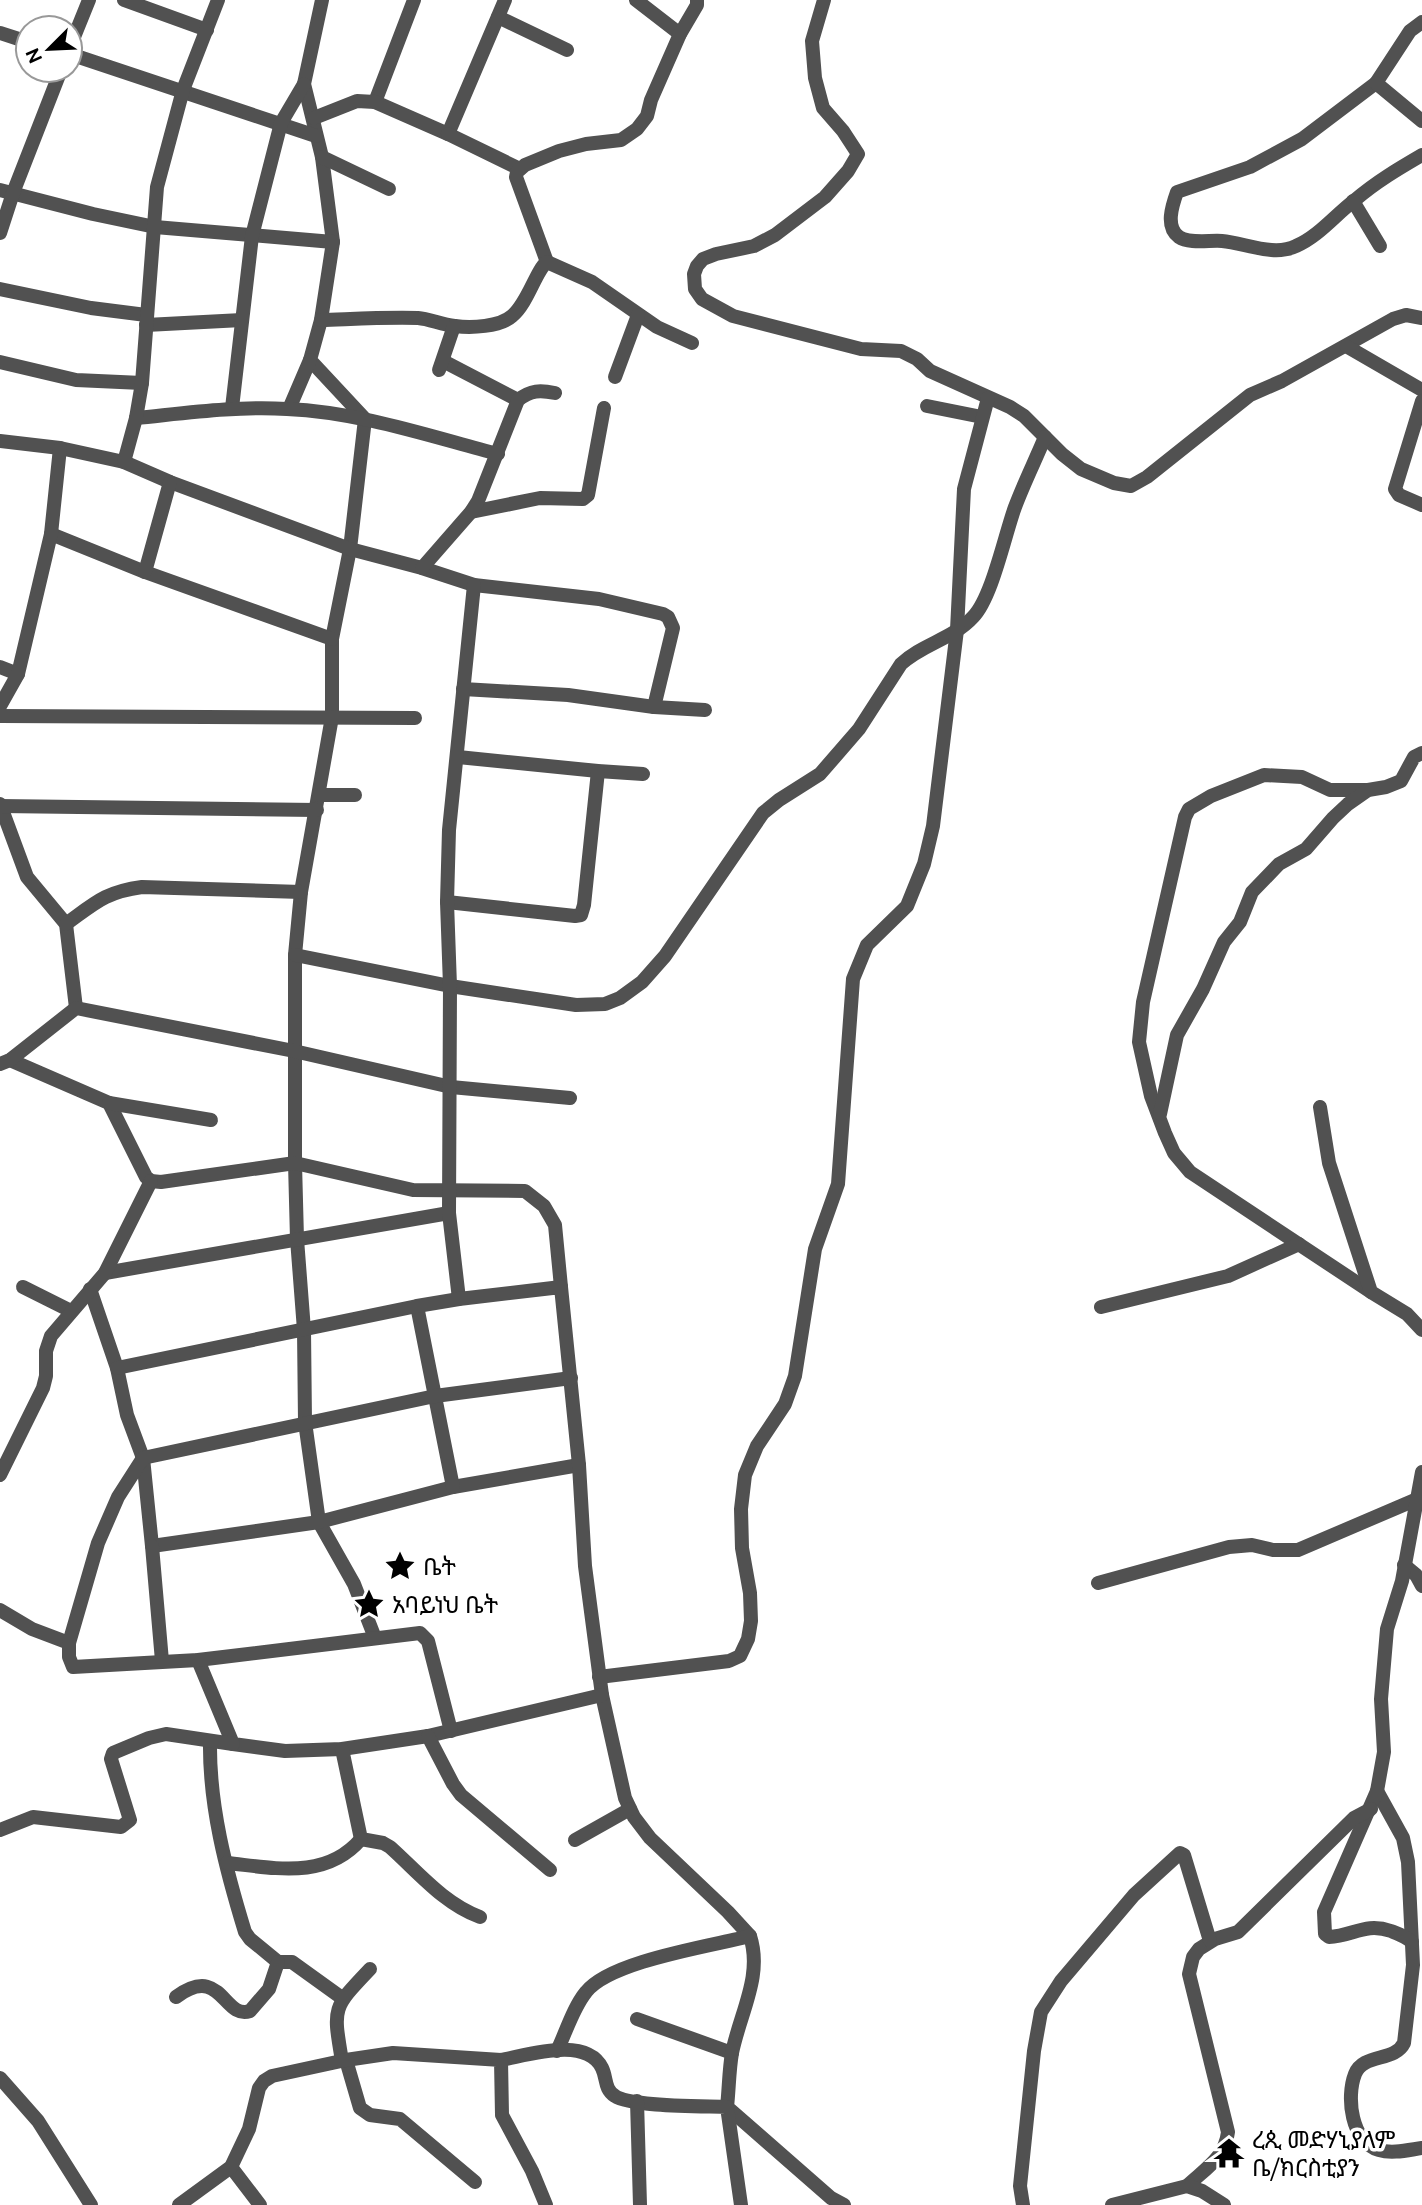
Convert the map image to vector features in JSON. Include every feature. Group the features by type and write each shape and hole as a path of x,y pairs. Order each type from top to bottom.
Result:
{"street":[{"path":"124,0 207,30"},
{"path":"124,462 142,383 157,187 183,90 218,0"},
{"path":"376,102 414,0"},
{"path":"448,134 505,0"},
{"path":"636,0 680,34"},
{"path":"692,342 657,327 592,282 547,262 516,177 520,169 559,151 621,139 637,129 647,116 651,100 697,0"},
{"path":"824,0 812,41 815,78 823,108 858,154 848,171 825,197 775,235 754,246 716,254 703,259 697,265 694,274 695,289 702,299 733,317 861,349 901,351 917,359 930,371 1024,416 1081,469 1114,483 1131,486 1147,477 1250,395 1282,381 1393,319 1406,315 1422,318"},
{"path":"232,408 252,236 281,123 304,84 320,1"},
{"path":"498,17 567,50"},
{"path":"1422,22 1410,32 1376,83 1302,139 1250,167 1177,192 1172,207 1173,230 1178,237 1185,240 1224,241 1278,249 1293,248 1310,239 1384,177 1422,155"},
{"path":"84,58 316,136"},
{"path":"1376,83 1422,121"},
{"path":"0,233 6,192 55,84"},
{"path":"289,409 310,360 321,320 333,242 322,157 304,84"},
{"path":"314,118 357,101 376,102 520,169"},
{"path":"322,157 389,189"},
{"path":"6,192 155,227 333,242"},
{"path":"1353,201 1380,246"},
{"path":"321,320 421,318 454,326 499,322 512,317 547,262"},
{"path":"0,289 146,320 242,320"},
{"path":"615,377 638,315"},
{"path":"454,326 441,365 518,400"},
{"path":"1346,346 1422,390"},
{"path":"310,360 365,419 350,549 332,639 332,717 301,892 295,956 295,1163 304,1331 305,1422 319,1522 354,1584 375,1638"},
{"path":"0,362 76,380 142,383"},
{"path":"422,568 471,512 498,454 518,400 539,390 555,393"},
{"path":"600,1677 729,1661 740,1656 748,1639 751,1621 750,1594 742,1548 741,1509 745,1475 757,1446 785,1404 795,1376 815,1249 838,1184 853,979 867,945 907,906 924,864 933,826 957,630 964,489 988,398"},
{"path":"927,406 982,417"},
{"path":"136,418 232,408 289,409 365,419 498,454"},
{"path":"471,512 540,498 583,499 588,495 604,408"},
{"path":"1421,409 1395,489 1399,495 1422,505"},
{"path":"295,956 450,986 576,1005 605,1004 620,998 642,982 665,957 764,813 820,774 859,729 901,664 909,656 957,630 976,615 994,573 1015,508 1045,437"},
{"path":"0,441 60,448 124,462 170,482 350,549 474,585 599,600 668,617 672,621 673,634 654,707"},
{"path":"0,706 18,674 51,534 60,448"},
{"path":"145,572 170,482"},
{"path":"51,534 145,572 332,639"},
{"path":"459,1299 449,1213 451,1087 447,902 450,831 474,585"},
{"path":"0,667 18,674"},
{"path":"463,689 568,695 654,707 705,710"},
{"path":"0,716 415,718"},
{"path":"1422,753 1414,757 1401,781 1385,787 1368,790 1330,789 1302,777 1265,775 1211,796 1187,812 1143,1002 1139,1042 1151,1096 1174,1153 1190,1172 1407,1314 1422,1330"},
{"path":"458,757 643,774"},
{"path":"447,902 581,915 598,771"},
{"path":"1160,1114 1177,1035 1203,989 1224,942 1240,922 1252,892 1279,864 1306,849 1333,818 1368,790"},
{"path":"319,795 355,795"},
{"path":"76,1008 66,924 27,877 0,805 317,810"},
{"path":"66,924 101,898 130,888 301,892"},
{"path":"5,1062 76,1008 294,1051 451,1087 570,1098"},
{"path":"5,1062 109,1103 211,1120"},
{"path":"109,1103 146,1177 151,1181 160,1182 295,1163 413,1190 525,1191 535,1197 551,1214 555,1225 571,1378 585,1566 602,1695 625,1798 634,1817 650,1838 728,1912 750,1936 755,1950 754,1978 732,2053 727,2107 741,2205"},
{"path":"1321,1107 1329,1163 1371,1292"},
{"path":"0,1475 43,1388 46,1351 51,1336 105,1273 151,1181"},
{"path":"105,1273 449,1213"},
{"path":"1101,1307 1228,1276 1299,1244"},
{"path":"23,1287 71,1311"},
{"path":"117,1368 417,1306 561,1287"},
{"path":"90,1289 117,1368 127,1415 143,1458 162,1661"},
{"path":"417,1306 453,1487"},
{"path":"451,1731 425,1635 414,1633 198,1660 77,1668 71,1664 69,1643 98,1543 118,1497 143,1458 435,1395 571,1378"},
{"path":"152,1546 319,1522 453,1487 579,1465"},
{"path":"1412,1942 1403,1935 1375,1927 1362,1928 1334,1937 1327,1936 1323,1931 1324,1912 1331,1893 1377,1791 1384,1752 1381,1699 1387,1629 1404,1565 1422,1472"},
{"path":"1098,1583 1230,1547 1252,1545 1273,1550 1298,1550 1415,1500"},
{"path":"1404,1565 1416,1575 1422,1586"},
{"path":"0,1610 32,1629 69,1643"},
{"path":"198,1660 233,1744"},
{"path":"5,1828 33,1817 121,1827 126,1825 130,1820 111,1759 113,1753 166,1734 285,1751 342,1749 428,1736 602,1695"},
{"path":"428,1736 461,1795 550,1870"},
{"path":"210,1741 210,1777 227,1863 246,1932 250,1939 278,1962 292,1962 342,1998"},
{"path":"342,1749 361,1839"},
{"path":"1377,1791 1405,1846 1413,1965 1404,2043 1398,2052 1364,2063 1360,2067 1355,2074 1351,2102 1357,2129 1371,2147 1382,2151 1422,2148"},
{"path":"575,1840 630,1809"},
{"path":"1169,2205 1180,2187 1221,2154 1226,2147 1228,2132 1189,1974 1193,1957 1210,1941 1238,1932 1354,1818 1371,1809"},
{"path":"227,1863 288,1870 315,1867 342,1857 361,1839"},
{"path":"361,1839 390,1847 449,1902 462,1911 480,1917"},
{"path":"1023,2205 1020,2186 1034,2051 1041,2012 1061,1981 1134,1895 1180,1853 1184,1855 1210,1941"},
{"path":"557,2051 584,1993 600,1979 628,1966 750,1936"},
{"path":"176,1997 190,1988 207,1986 215,1989 237,2011 245,2013 250,2011 269,1989 278,1962"},
{"path":"370,1969 342,1998 335,2021 344,2060 360,2108 370,2115 400,2119 475,2182"},
{"path":"637,2019 732,2053"},
{"path":"179,2205 231,2167 249,2129 260,2088 264,2081 272,2076 344,2060 393,2053 501,2060 575,2050 590,2054 603,2069 607,2089 617,2098 727,2107 831,2198 844,2205"},
{"path":"501,2060 502,2115 546,2205"},
{"path":"0,2078 38,2121 92,2205"},
{"path":"637,2101 640,2205"},
{"path":"231,2167 260,2205"},
{"path":"1112,2205 1180,2187 1202,2191 1224,2205"}],"place":[{"name":"ቤት","path":"400,1566"},
{"name":"አባይነህ ቤት","path":"369,1604"},
{"name":"ረጲ መድሃኒያለም ቤ/ክርስቲያን","path":"1229,2153"}]}
